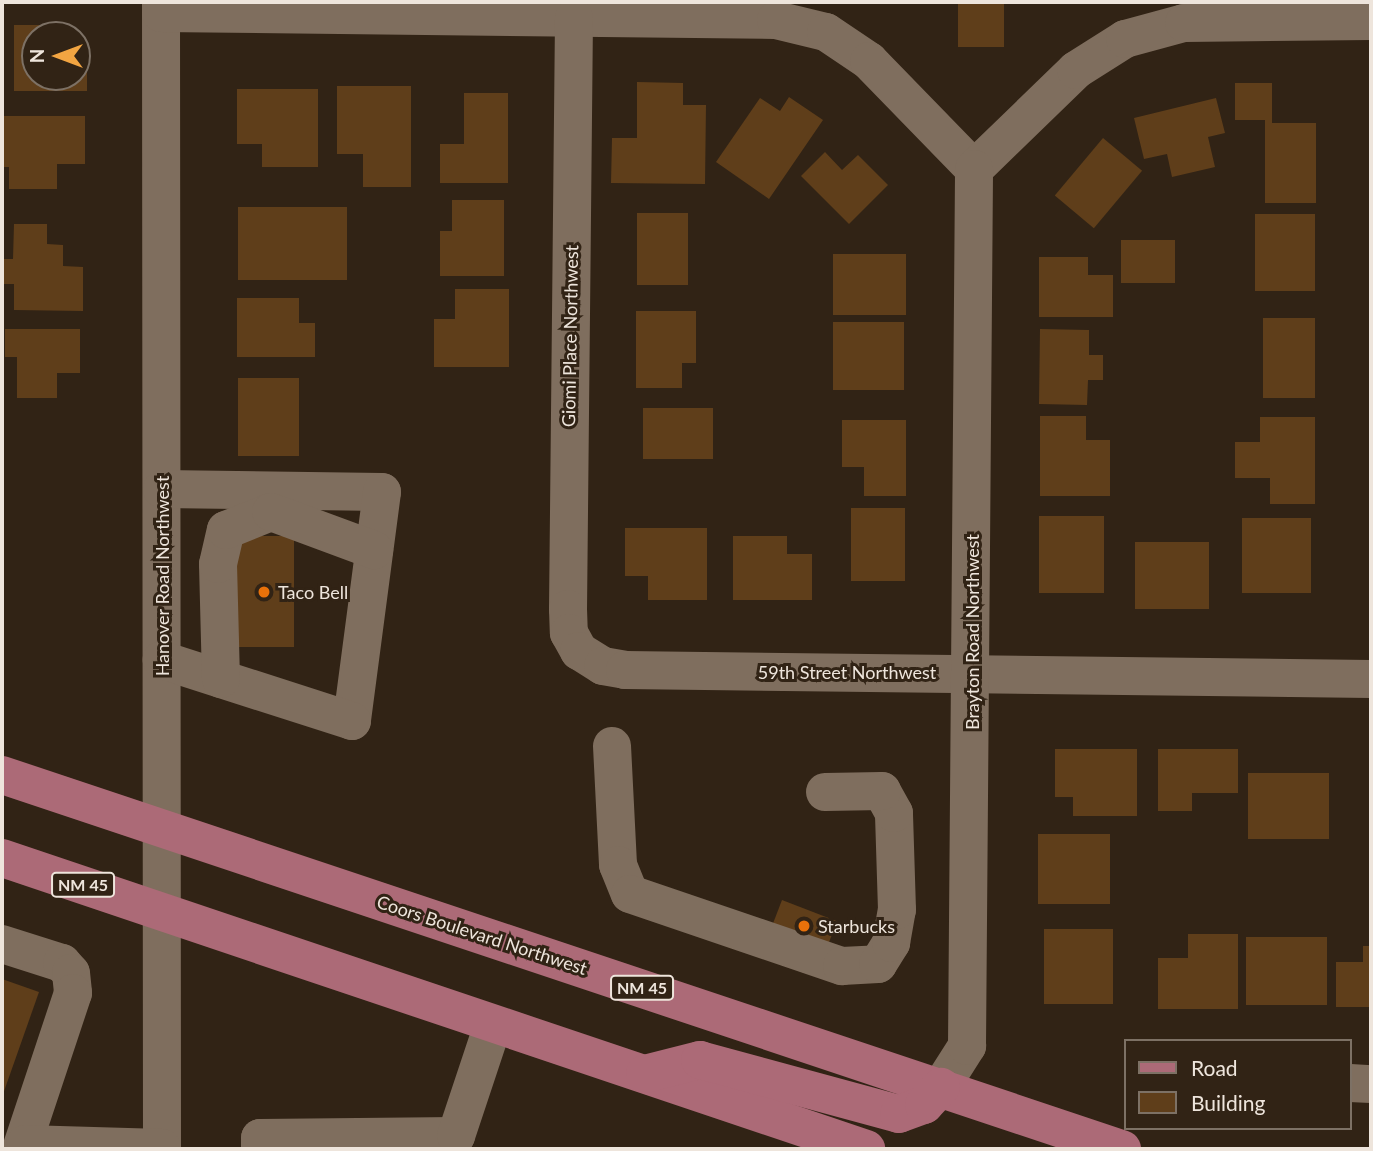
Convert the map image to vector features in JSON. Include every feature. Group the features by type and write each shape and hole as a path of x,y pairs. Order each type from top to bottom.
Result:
{"main road":[{"name":"Coors Boulevard Northwest","path":"2,775 1122,1149"},
{"name":"NM 45","path":"2,858 866,1149"},
{"path":"645,1074 700,1060 899,1114 924,1105 941,1087"}],"street":[{"path":"161,7 573,18 776,20 826,32 869,61 974,169 1076,70 1125,39 1184,23 1371,21"},
{"name":"Hanover Road Northwest","path":"161,7 164,912 162,1149"},
{"name":"Giomi Place Northwest","path":"573,18 568,609 569,633 579,651"},
{"name":"Brayton Road Northwest","path":"941,1087 967,1046 974,169"},
{"path":"162,489 382,492 352,721 162,660"},
{"path":"221,679 218,564 226,530 271,512 374,550"},
{"name":"59th Street Northwest","path":"579,651 603,666 625,670 1371,679"},
{"path":"612,746 618,865 630,894 842,965 878,964 891,943 897,910 894,813 882,791 825,792"},
{"path":"2,944 62,963 71,973 73,993 23,1147 162,1149"},
{"path":"260,1149 260,1138 442,1143 493,1025"},
{"path":"1352,1083 1371,1084"}],"building":[{"path":"958,2 1004,2 1004,47 958,47"},
{"path":"14,25 21,25 21,91 14,91"},
{"path":"637,82 683,83 683,105 706,105 705,184 611,183 612,138 637,138"},
{"path":"1235,83 1272,83 1272,123 1316,123 1316,203 1265,203 1265,120 1235,120"},
{"path":"337,86 411,86 411,187 363,187 363,154 337,154"},
{"path":"237,89 318,89 318,167 262,167 262,144 237,144"},
{"path":"464,93 508,93 508,183 440,183 440,144 464,144"},
{"path":"789,97 823,120 769,199 716,162 760,98 780,111"},
{"path":"1216,98 1225,133 1208,137 1215,167 1172,177 1167,154 1144,159 1134,118"},
{"path":"2,116 85,116 85,164 57,164 57,189 9,189 9,167 2,167"},
{"path":"1103,138 1142,171 1094,228 1055,195"},
{"path":"825,152 842,170 858,155 888,185 849,224 801,176"},
{"path":"452,200 504,200 504,276 440,276 440,231 452,231"},
{"path":"238,207 347,207 347,280 238,280"},
{"path":"637,213 688,213 688,285 637,285"},
{"path":"1255,214 1315,214 1315,291 1255,291"},
{"path":"14,224 47,224 47,244 63,245 63,266 83,267 83,311 14,310 14,284 2,284 2,259 13,259"},
{"path":"1121,240 1175,240 1175,283 1121,283"},
{"path":"833,254 906,254 906,315 833,315"},
{"path":"1039,257 1088,257 1088,275 1113,275 1113,317 1039,317"},
{"path":"455,289 509,289 509,367 434,367 434,319 455,319"},
{"path":"237,298 299,298 299,323 315,323 315,357 237,357"},
{"path":"636,311 696,311 696,363 682,363 682,388 636,388"},
{"path":"1263,318 1315,318 1315,398 1263,398"},
{"path":"833,322 904,322 904,390 833,390"},
{"path":"5,329 80,329 80,373 57,373 57,398 17,398 17,357 5,357"},
{"path":"1040,329 1089,330 1089,355 1103,355 1103,380 1088,380 1087,405 1039,404"},
{"path":"238,378 299,378 299,456 238,456"},
{"path":"643,408 713,408 713,459 643,459"},
{"path":"1040,416 1086,416 1086,440 1110,440 1110,496 1040,496"},
{"path":"1260,417 1315,417 1315,504 1270,504 1270,478 1235,478 1235,442 1260,442"},
{"path":"842,420 906,420 906,496 864,496 864,467 842,467"},
{"path":"851,508 905,508 905,581 851,581"},
{"path":"1039,516 1104,516 1104,593 1039,593"},
{"path":"1242,518 1311,518 1311,593 1242,593"},
{"path":"625,528 707,528 707,600 648,600 648,576 625,576"},
{"name":"Taco Bell","path":"234,536 294,536 294,647 234,647"},
{"path":"733,536 787,536 787,554 812,554 812,600 733,600"},
{"path":"1135,542 1209,542 1209,609 1135,609"},
{"path":"1055,749 1137,749 1137,816 1073,816 1073,797 1055,797"},
{"path":"1158,749 1238,749 1238,793 1192,793 1192,811 1158,811"},
{"path":"1248,773 1329,773 1329,839 1248,839"},
{"path":"1038,834 1110,834 1110,904 1038,904"},
{"name":"Starbucks","path":"782,900 837,921 825,953 770,932"},
{"path":"1044,929 1113,929 1113,1004 1044,1004"},
{"path":"1188,934 1238,934 1238,1009 1158,1009 1158,958 1188,958"},
{"path":"1246,937 1327,937 1327,1005 1246,1005"},
{"path":"1363,946 1371,946 1371,1007 1336,1007 1336,962 1363,962"},
{"path":"2,979 39,992 2,1097"}],"place":[{"name":"Taco Bell","path":"264,592"},
{"name":"Starbucks","path":"804,926"}]}
